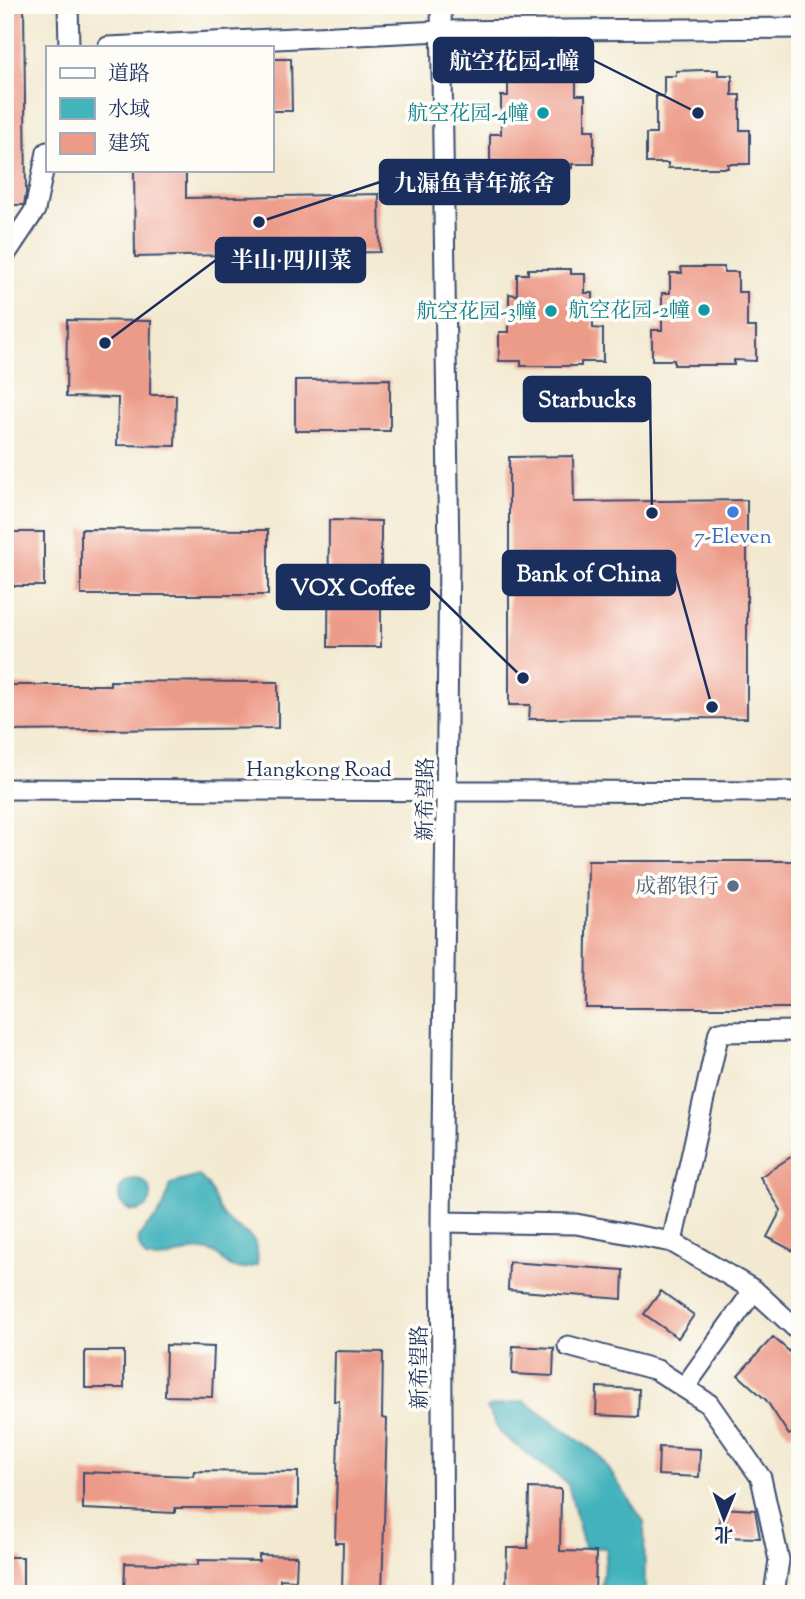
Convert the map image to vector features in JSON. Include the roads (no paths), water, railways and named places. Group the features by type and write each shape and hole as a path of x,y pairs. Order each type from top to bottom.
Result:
{"street":[{"path":"68,5 69,46"},
{"name":"新希望路","path":"441,5 449,557 441,1222 443,1594"},
{"path":"129,46 442,31 800,28"},
{"path":"5,255 35,210 46,157"},
{"name":"Hangkong Road","path":"5,789 448,793 800,792"},
{"path":"672,1242 719,1032 800,1031"},
{"path":"441,1222 576,1224 672,1242 754,1290 800,1332"},
{"path":"684,1388 754,1290"},
{"path":"568,1346 657,1370 709,1404 761,1478 779,1560 775,1594"}],"water":[{"path":"199,1176 211,1190 222,1214 256,1245 257,1265 236,1268 212,1252 204,1250 161,1259 146,1258 139,1237 163,1208 170,1184"},
{"path":"135,1179 146,1184 151,1195 146,1206 135,1211 124,1206 119,1195 124,1184"},
{"path":"524,1401 599,1455 644,1522 645,1594 600,1594 607,1548 584,1547 568,1484 500,1433 487,1407"}],"place":[{"name":"航空花园-4幢","path":"543,113"},
{"name":"航空花园-1幢","path":"698,113"},
{"name":"九漏鱼青年旅舍","path":"259,222"},
{"name":"航空花园-2幢","path":"704,310"},
{"name":"航空花园-3幢","path":"551,311"},
{"name":"半山·四川菜","path":"105,343"},
{"name":"7-Eleven","path":"733,512"},
{"name":"Starbucks","path":"652,513"},
{"name":"VOX Coffee","path":"523,678"},
{"name":"Bank of China","path":"712,707"},
{"name":"成都银行","path":"733,886"}]}
